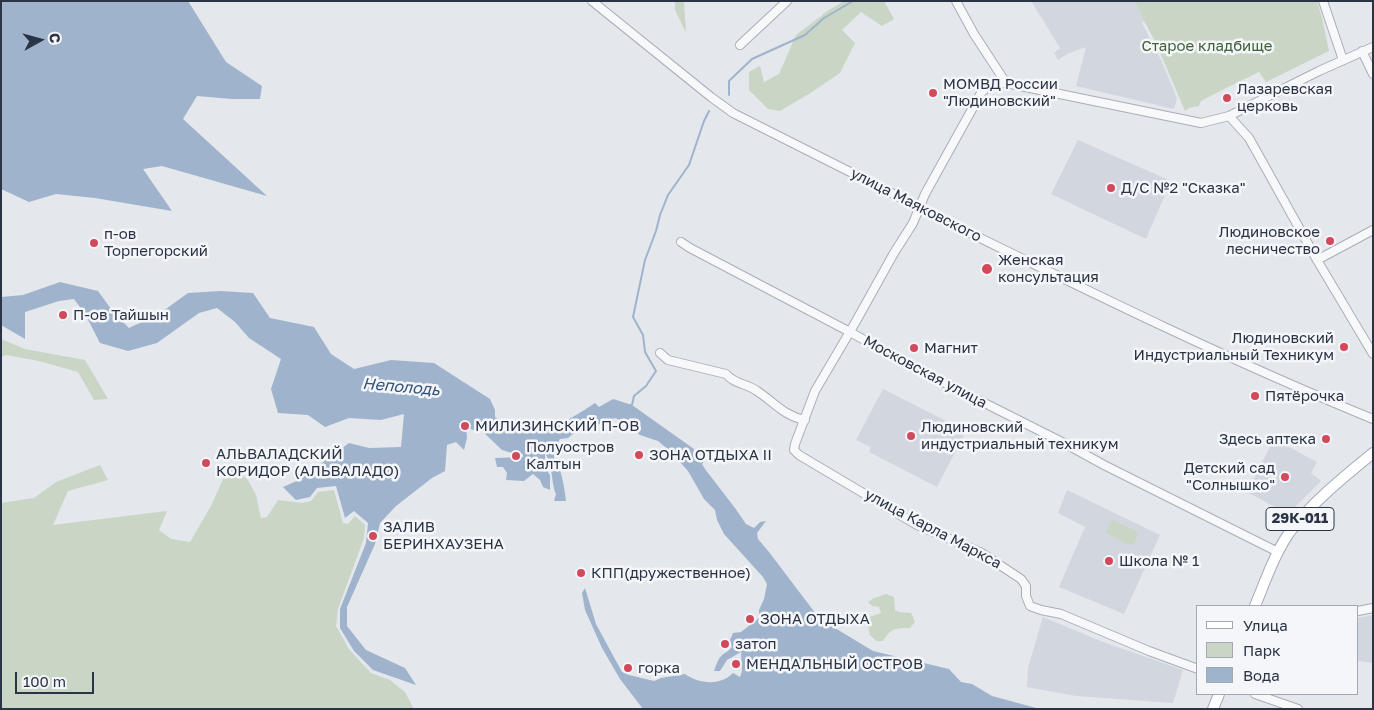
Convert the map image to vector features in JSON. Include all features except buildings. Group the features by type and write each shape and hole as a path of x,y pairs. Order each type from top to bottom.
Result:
{"main road":[{"name":"29К-011","path":"1254,605 1288,534 1300,519 1344,476 1373,453"},
{"path":"1213,709 1218,695"}],"street":[{"name":"улица Маяковского","path":"592,1 733,113 918,208 1209,348 1307,392 1373,418"},
{"path":"740,45 787,1"},
{"path":"956,1 974,34 1006,82"},
{"path":"1323,1 1343,60"},
{"path":"660,353 668,360 726,374 728,377 756,390 794,418 805,420 815,392 913,223 918,208 981,93 987,87 999,82 1006,82 1201,123 1229,116 1319,70 1373,47"},
{"path":"1362,51 1373,74"},
{"path":"1229,116 1249,138 1316,260 1373,354"},
{"path":"1316,260 1373,230"},
{"name":"Московская улица","path":"681,242 909,364 1066,444 1104,466 1278,552"},
{"name":"улица Карла Маркса","path":"805,420 794,444 794,450 799,455 917,525 988,557 1021,579 1026,586 1026,596 1030,606 1061,614 1149,651 1196,668"},
{"path":"1359,611 1373,608"},
{"path":"1258,695 1298,709"}],"shaded area":[{"path":"1031,1 1135,1 1144,21 1142,23 1162,62 1177,98 1174,109 1076,86 1086,47 1067,54 1058,60 1054,53 1060,48"},
{"name":"Д/С №2 \"Сказка\"","path":"1078,140 1171,181 1146,239 1051,194"},
{"name":"Людиновский индустриальный техникум","path":"883,389 966,431 937,487 869,452 871,447 856,440"},
{"name":"Детский сад \"Солнышко\"","path":"1274,439 1317,462 1311,473 1321,481 1288,514 1247,492"},
{"name":"Школа № 1","path":"1067,490 1160,535 1124,614 1059,587 1085,527 1058,513"},
{"path":"1373,615 1373,663 1359,661 1359,618"},
{"path":"1043,617 1103,642 1183,670 1173,703 1076,696 1027,687 1028,668"}],"green space":[{"path":"675,1 684,1 686,33 675,10"},
{"path":"844,1 884,1 894,19 882,26 861,12 842,30 855,43 840,73 780,111 768,109 749,90 749,72 760,66 764,82 779,74 796,35"},
{"name":"Старое кладбище","path":"1135,1 1317,1 1329,51 1266,82 1259,72 1201,101 1199,106 1185,111 1156,43"},
{"path":"1,339 25,349 85,360 108,399 94,400 78,372 39,361 6,355 1,357"},
{"path":"100,465 108,480 68,491 53,525 167,511 159,530 171,539 190,542 212,504 227,470 235,468 248,480 256,495 261,518 267,517 278,500 302,503 311,501 318,492 334,490 343,523 348,524 355,516 365,525 364,538 338,609 336,626 349,649 371,673 390,680 405,692 414,709 1,709 1,503 34,498 56,482"},
{"path":"1112,520 1138,532 1134,544 1130,545 1106,533"},
{"path":"886,594 894,597 895,610 911,613 915,622 910,628 894,630 883,641 876,641 870,635 866,618 881,613 879,607 872,606 868,602"}],"water":[{"path":"1,1 188,1 226,62 262,86 260,99 197,96 183,119 267,196 162,166 143,169 172,211 95,198 56,194 29,202 1,189"},
{"name":"Неполодь","path":"60,282 98,291 114,313 129,328 159,314 188,293 221,291 253,293 270,318 314,327 331,354 354,369 391,360 434,363 490,399 495,410 495,417 511,425 514,429 536,431 546,429 576,415 595,403 599,407 613,399 632,405 694,449 693,455 699,459 706,459 702,464 705,469 746,524 754,528 760,522 766,521 757,533 758,539 819,618 873,651 949,669 961,682 972,684 992,696 1040,709 643,709 620,679 602,648 585,610 582,593 585,588 596,624 622,672 654,681 685,674 693,679 713,682 725,679 733,673 740,677 742,671 741,652 727,660 720,671 714,671 722,655 732,647 730,640 733,633 741,632 759,618 759,610 764,599 767,584 763,577 724,534 717,520 715,510 704,499 688,471 670,451 658,441 640,435 615,418 573,434 568,438 560,439 556,446 554,457 561,473 566,501 554,501 556,494 548,458 545,454 545,468 550,475 550,490 543,487 540,480 533,474 524,481 506,480 507,473 503,467 497,467 495,458 523,457 523,454 502,450 481,430 473,430 466,427 467,438 464,450 456,442 447,445 445,471 432,478 396,506 380,523 375,544 347,607 347,626 366,650 405,668 416,685 373,670 354,651 340,628 340,609 366,543 368,523 354,511 345,518 336,486 317,488 310,497 296,500 283,487 299,480 349,443 369,448 401,447 404,414 381,420 349,418 325,427 308,415 278,413 271,389 281,359 249,338 235,322 217,308 199,313 157,343 128,351 100,343 85,314 74,299 59,301 25,312 25,339 1,325 1,297 23,295"}],"waterway":[{"path":"729,95 729,81 752,59 805,35 824,18 853,1"},
{"path":"630,405 632,405 634,396 646,386 656,371 645,352 643,335 633,317 645,260 668,195 689,165 709,111"}],"place":[{"name":"МОМВД России \"Людиновский\"","path":"933,93"},
{"name":"Лазаревская церковь","path":"1227,98"},
{"name":"Д/С №2 \"Сказка\"","path":"1111,188"},
{"name":"Людиновское лесничество","path":"1330,241"},
{"name":"п-ов Торпегорский","path":"94,243"},
{"name":"Женская консультация","path":"987,269"},
{"name":"П-ов Тайшын","path":"63,315"},
{"name":"Людиновский Индустриальный Техникум","path":"1344,347"},
{"name":"Магнит","path":"914,348"},
{"name":"Пятёрочка","path":"1255,396"},
{"name":"МИЛИЗИНСКИЙ П-ОВ","path":"465,426"},
{"name":"Людиновский индустриальный техникум","path":"911,436"},
{"name":"Здесь аптека","path":"1326,439"},
{"name":"ЗОНА ОТДЫХА II","path":"639,455"},
{"name":"Полуостров Калтын","path":"516,456"},
{"name":"АЛЬВАЛАДСКИЙ КОРИДОР (АЛЬВАЛАДО)","path":"206,463"},
{"name":"Детский сад \"Солнышко\"","path":"1285,477"},
{"name":"ЗАЛИВ БЕРИНХАУЗЕНА","path":"373,536"},
{"name":"Школа № 1","path":"1109,561"},
{"name":"КПП(дружественное)","path":"581,573"},
{"name":"ЗОНА ОТДЫХА","path":"750,619"},
{"name":"затоп","path":"725,644"},
{"name":"МЕНДАЛЬНЫЙ ОСТРОВ","path":"736,664"},
{"name":"горка","path":"628,668"}]}
